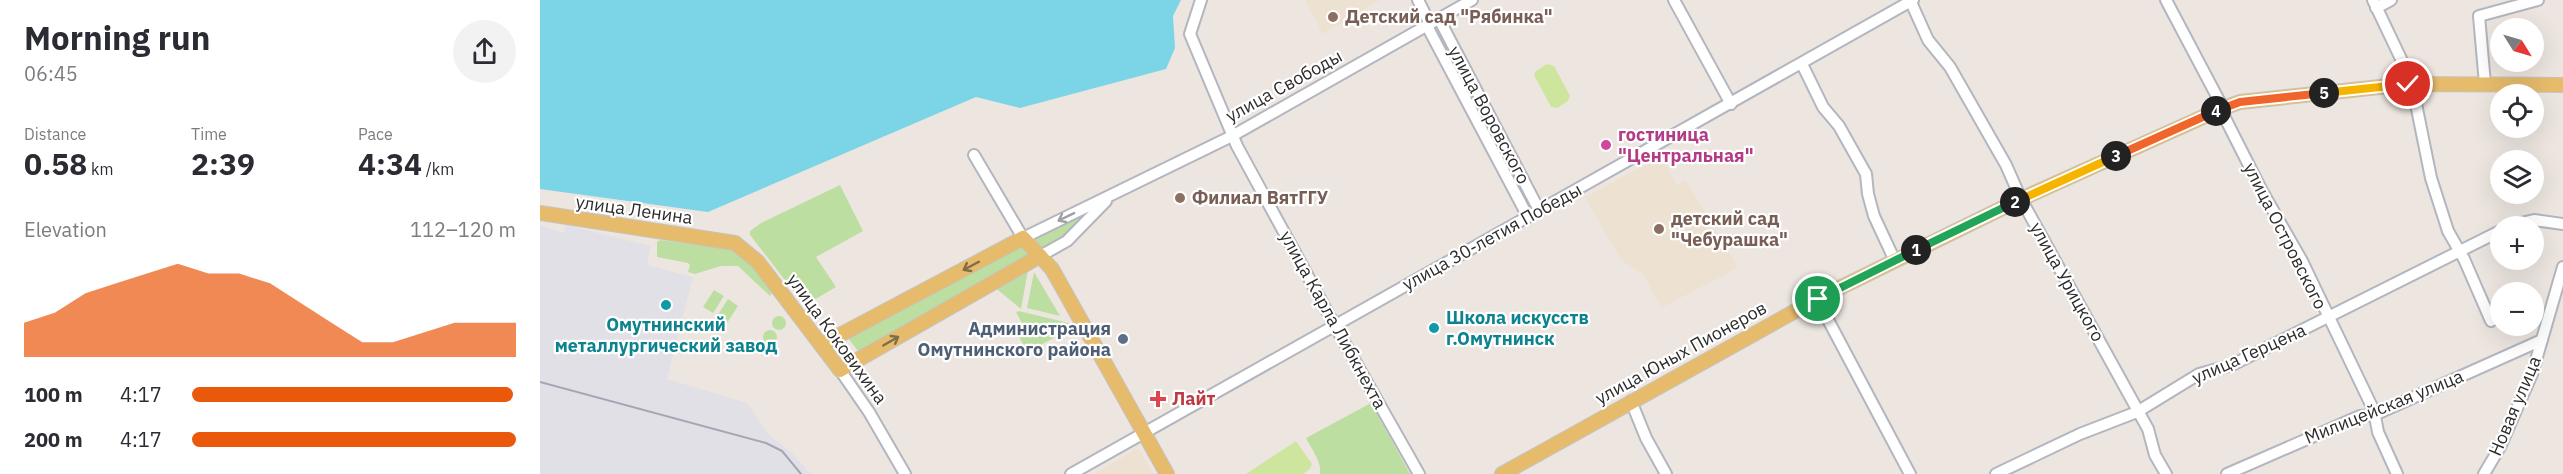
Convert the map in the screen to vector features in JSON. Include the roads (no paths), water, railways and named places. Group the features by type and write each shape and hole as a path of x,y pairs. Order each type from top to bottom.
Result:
{"main road":[{"name":"улица Юных Пионеров","path":"1502,474 1818,299 2021,199 2223,108 2240,102 2410,84 2563,85"},
{"name":"улица Ленина","path":"540,213 724,241"},
{"path":"1023,238 1052,269 1167,474"},
{"name":"улица Свободы","path":"822,345 1023,238"},
{"name":"улица Коковихина","path":"724,241 735,243 758,262 840,370"},
{"name":"улица Свободы","path":"840,370 1040,256"}],"street":[{"name":"улица Карла Либкнехта","path":"1201,0 1190,34 1233,136 1335,326 1419,474"},
{"name":"улица Воровского","path":"1418,0 1539,210"},
{"name":"улица Свободы","path":"1023,238 1233,136 1472,0"},
{"path":"1674,0 1731,104"},
{"name":"улица 30-летия Победы","path":"1071,474 1802,64 1911,0"},
{"name":"улица Урицкого","path":"1911,0 1928,40 1950,67 2006,165 2021,199 2066,276 2148,429 2157,459 2166,474"},
{"name":"улица Островского","path":"2166,0 2223,108 2225,118 2262,191 2302,261 2374,415 2378,432 2397,474"},
{"path":"2391,0 2374,4 2402,60 2410,84 2431,177 2450,239 2458,250 2490,317"},
{"path":"2486,84 2479,16 2538,0"},
{"path":"1432,23 1528,217"},
{"path":"1802,64 1822,107 1839,126 1866,174 1874,216 1895,261"},
{"path":"974,155 1023,238"},
{"name":"улица Свободы","path":"1040,256 1067,241 1110,196"},
{"path":"2544,221 2563,224"},
{"name":"улица Герцена","path":"1996,474 2079,434 2137,412 2199,374 2232,365 2490,236"},
{"name":"Новая улица","path":"2484,474 2500,447 2532,374 2563,267"},
{"path":"1818,299 1910,474"},
{"name":"Милицейская улица","path":"2227,474 2360,416 2374,415 2542,340"},
{"name":"улица Коковихина","path":"840,370 862,401 905,474"},
{"path":"1631,401 1646,438 1666,474"}],"water":[{"path":"540,0 1181,0 1173,16 1175,48 1166,69 1020,108 976,97 708,212 540,189"}],"railway":[{"path":"540,382 766,443 782,451 801,474"}],"place":[{"name":"Детский сад \"Рябинка\"","path":"1333,17"},
{"name":"гостиница \"Центральная\"","path":"1606,145"},
{"name":"Филиал ВятГГУ","path":"1180,198"},
{"name":"детский сад \"Чебурашка\"","path":"1659,229"},
{"name":"Омутнинский металлургический завод","path":"666,305"},
{"name":"Школа искусств г.Омутнинск","path":"1434,328"},
{"name":"Администрация Омутнинского района","path":"1123,339"},
{"name":"Лайт","path":"1158,399"}]}
